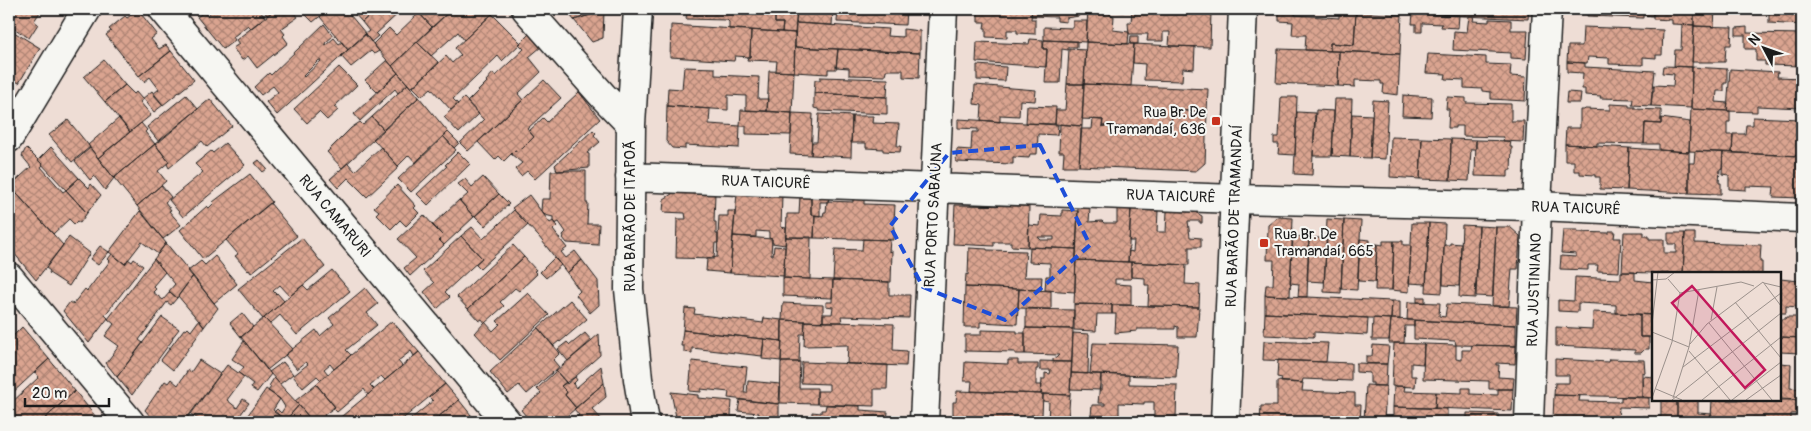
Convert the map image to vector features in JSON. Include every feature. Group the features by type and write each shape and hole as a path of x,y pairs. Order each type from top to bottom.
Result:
{"street":[{"path":"9,138 87,9"},
{"name":"RUA CAMARURI","path":"163,9 507,422"},
{"path":"526,9 631,125"},
{"name":"RUA BARÃO DE ITAPOÃ","path":"638,9 631,125 629,289 638,379 645,422"},
{"name":"RUA PORTO SABAÚNA","path":"924,422 942,9"},
{"name":"RUA BARÃO DE TRAMANDAÍ","path":"1225,422 1243,9"},
{"name":"RUA JUSTINIANO","path":"1529,422 1537,206 1548,9"},
{"name":"RUA TAICURÊ","path":"630,177 1235,199 1537,206 1802,218"},
{"path":"9,277 130,422"}],"highlighted area":[{"path":"1040,145 1090,245 1005,320 923,287 890,226 949,153"}],"building":[{"path":"9,9 42,9 34,21 38,24 29,38 9,25"},
{"path":"214,9 258,9 265,17 251,28 248,25 233,37 235,40 223,49 197,17 204,12 207,16"},
{"path":"262,9 276,9 267,15"},
{"path":"276,9 292,9 298,17 281,29 288,43 257,68 248,56 242,60 233,48 239,44 236,40"},
{"path":"300,9 329,9 313,22"},
{"path":"329,9 345,9 366,34 348,50 320,17"},
{"path":"357,9 372,9 374,11 362,22 353,12"},
{"path":"377,9 399,9 401,11 376,34 378,36 371,42 365,34 369,31 362,22"},
{"path":"424,9 452,9 432,27 419,13"},
{"path":"452,9 491,9 494,12 464,40 458,32 431,56 417,42"},
{"path":"565,9 592,9 592,14 574,20"},
{"path":"687,9 775,9 775,23 783,23 782,32 729,29 729,22 727,20 686,19"},
{"path":"775,9 797,9 795,33 782,32 783,23 775,23"},
{"path":"797,9 833,9 832,25 796,23"},
{"path":"838,9 906,9 905,25 837,22"},
{"path":"978,9 1032,9 1031,19 1035,19 1035,34 1017,33 1017,30 1007,30 1007,38 986,37 985,22 978,22"},
{"path":"1032,9 1079,9 1079,16 1066,18 1066,22 1057,21 1057,17 1031,16"},
{"path":"1088,9 1125,9 1124,12 1110,11 1110,15 1114,16 1113,30 1129,32 1128,44 1086,42"},
{"path":"1132,9 1211,12 1210,47 1169,46 1170,32 1163,32 1163,41 1147,41 1148,34 1129,34 1128,23 1131,23"},
{"path":"1279,9 1296,9 1295,15 1339,18 1339,10 1356,12 1354,45 1330,43 1330,51 1305,50 1306,35 1292,35 1293,22 1279,21"},
{"path":"1403,9 1529,9 1528,19 1403,13"},
{"path":"1588,9 1653,9 1653,16 1643,15 1643,18 1587,16"},
{"path":"1653,9 1694,9 1694,25 1672,24 1672,20 1653,19"},
{"path":"1694,9 1715,9 1714,27 1694,26"},
{"path":"1769,9 1802,9 1802,25 1769,23"},
{"path":"138,10 157,34 151,39 159,49 166,45 171,51 139,76 106,35 111,31 109,29 125,16 127,18"},
{"path":"604,11 603,38 592,42 574,20"},
{"path":"1356,12 1402,15 1400,54 1330,51 1330,43 1354,45"},
{"path":"419,13 432,27 392,66 373,44 389,28 396,35"},
{"path":"1413,13 1459,15 1458,28 1441,27 1442,24 1422,23 1422,32 1416,32 1416,24 1412,24"},
{"path":"492,14 521,43 502,61 498,56 453,99 458,104 451,110 431,88 422,96 413,87 446,56 452,63 461,55 455,48"},
{"path":"1469,16 1474,16 1473,21 1489,22 1489,19 1511,20 1511,30 1528,30 1526,59 1511,58 1511,53 1453,50 1454,31 1467,32"},
{"path":"1073,21 1087,21 1086,42 1044,40 1044,27 1073,28"},
{"path":"796,23 888,29 887,36 903,37 903,29 920,31 920,53 795,47"},
{"path":"324,24 333,36 325,43 326,45 334,38 339,44 342,42 348,50 277,115 266,102 278,92 273,86 261,95 254,87 269,73 271,75","holes":["319,60 321,61 304,77 303,76"]},
{"path":"1682,24 1694,25 1692,67 1674,66 1675,50 1681,50"},
{"path":"671,25 751,30 750,57 735,56 734,61 670,57"},
{"path":"1694,26 1732,27 1731,45 1726,45 1725,62 1692,62"},
{"path":"1583,27 1663,30 1662,55 1656,55 1656,58 1643,57 1643,65 1609,64 1609,58 1588,57 1587,63 1567,62 1568,46 1582,46"},
{"path":"1747,27 1747,33 1802,34 1802,66 1765,65 1765,61 1756,61 1756,49 1745,49 1745,35 1736,35 1736,28"},
{"path":"9,29 40,48 19,83 9,77"},
{"path":"751,30 795,33 794,72 776,71 777,61 747,60 750,57"},
{"path":"530,33 541,47 529,57 541,72 518,94 523,100 468,151 460,143 484,120 467,102 487,82 493,73 495,76 524,49 519,44"},
{"path":"365,34 379,51 374,54 371,51 351,67 341,56"},
{"path":"1131,36 1138,36 1138,44 1130,44"},
{"path":"1030,39 1043,40 1043,49 1047,49 1046,67 976,62 977,42 1029,44"},
{"path":"1044,40 1077,41 1077,47 1068,47 1068,50 1062,49 1060,83 1045,83 1047,49 1043,49"},
{"path":"417,42 439,63 411,88 392,66"},
{"path":"1086,42 1134,44 1131,86 1084,84"},
{"path":"1134,44 1195,47 1194,69 1183,68 1182,81 1144,80 1145,64 1133,63"},
{"path":"795,47 838,49 836,69 828,69 828,74 794,72"},
{"path":"838,49 920,53 919,78 903,77 903,70 886,70 885,76 849,75 849,68 836,67"},
{"path":"1069,49 1086,50 1084,84 1067,84"},
{"path":"1278,49 1339,51 1338,86 1276,83"},
{"path":"171,51 194,80 163,105 153,94 159,89 150,77 144,82 139,76"},
{"path":"1339,51 1400,54 1398,95 1383,93 1384,84 1381,84 1381,81 1355,80 1355,87 1338,86"},
{"path":"1428,54 1486,57 1486,64 1511,65 1510,76 1526,77 1525,101 1491,99 1491,92 1482,91 1482,89 1464,88 1464,80 1445,79 1446,74 1426,73"},
{"path":"104,60 125,85 105,102 84,77"},
{"path":"387,60 398,73 377,92 365,80"},
{"path":"1567,62 1585,63 1585,67 1655,71 1651,106 1632,105 1633,99 1600,98 1601,96 1585,95 1585,89 1582,89 1583,73 1567,72"},
{"path":"977,65 1006,67 1005,81 977,80"},
{"path":"1663,66 1692,67 1691,108 1651,106 1654,85 1673,86 1674,74 1662,73"},
{"path":"339,67 357,85 334,107 338,110 327,120 319,112 307,123 294,109"},
{"path":"684,67 715,68 715,75 759,77 758,99 768,99 767,111 746,110 746,96 728,95 728,110 667,106 668,88 682,89"},
{"path":"1692,67 1727,69 1727,83 1724,83 1724,91 1717,91 1716,102 1728,103 1727,111 1691,109"},
{"path":"1730,69 1778,72 1777,77 1802,78 1801,108 1757,106 1757,112 1727,111"},
{"path":"769,71 794,72 792,113 767,111"},
{"path":"398,73 408,84 398,93 395,89 360,121 354,114"},
{"path":"820,77 888,79 887,97 814,93 815,80 820,80"},
{"path":"544,80 561,98 527,129 534,137 522,149 515,150 504,161 499,156 495,160 478,142"},
{"path":"408,84 419,97 384,130 372,117"},
{"path":"1067,84 1084,84 1082,126 1055,124 1056,110 1065,110"},
{"path":"1084,84 1208,89 1207,112 1172,110 1171,130 1102,126 1103,120 1082,119"},
{"path":"125,85 134,94 136,92 142,99 152,91 163,105 154,112 144,99 140,102 151,115 130,132 105,102"},
{"path":"975,85 1036,90 1035,101 1020,100 1019,116 1000,115 1000,122 981,120 982,105 974,104"},
{"path":"579,92 600,119 535,179 527,171 521,176 515,169 522,163 511,154 515,150 522,149 534,137 529,131 543,118 547,122"},
{"path":"1567,92 1581,93 1580,103 1566,103"},
{"path":"814,93 887,97 887,114 819,111 814,108"},
{"path":"186,95 198,109 159,142 147,127"},
{"path":"1403,95 1432,97 1431,117 1402,116"},
{"path":"419,97 448,132 416,163 409,155 398,166 373,139"},
{"path":"1281,97 1297,97 1295,155 1278,154 1279,144 1274,144 1274,137 1279,137"},
{"path":"1447,97 1466,98 1466,103 1511,104 1511,121 1524,121 1523,142 1503,141 1504,137 1463,136 1463,126 1448,128 1449,109 1446,109"},
{"path":"464,98 479,114 459,133 444,117"},
{"path":"210,99 232,126 207,147 202,141 169,168 167,164 169,162 155,144"},
{"path":"1335,99 1352,99 1350,157 1332,156"},
{"path":"1373,100 1388,101 1385,159 1370,158"},
{"path":"1610,104 1629,105 1629,107 1635,107 1635,109 1661,110 1661,124 1645,123 1644,144 1597,143 1597,146 1565,144 1566,128 1580,128 1580,110 1610,110"},
{"path":"667,106 710,109 709,124 740,126 739,148 685,145 685,149 672,148 666,141"},
{"path":"1027,106 1056,107 1055,124 1026,123"},
{"path":"1691,109 1730,111 1730,122 1727,122 1727,135 1733,135 1732,153 1689,151"},
{"path":"741,110 792,113 791,135 746,134 746,126 740,126"},
{"path":"1172,110 1207,112 1205,163 1196,171 1079,166 1081,129 1092,129 1093,119 1103,120 1102,126 1171,130"},
{"path":"1316,110 1334,111 1332,156 1313,156"},
{"path":"1297,112 1315,113 1312,175 1294,174"},
{"path":"792,113 813,114 811,155 790,154"},
{"path":"819,114 852,116 851,157 811,155 812,142 817,142"},
{"path":"1352,114 1372,115 1370,158 1350,157"},
{"path":"852,116 873,116 872,123 899,124 897,146 901,146 900,152 866,148 866,143 851,143"},
{"path":"372,117 384,130 342,168 327,152 351,128 360,122 363,125"},
{"path":"1753,117 1799,119 1798,156 1732,153 1733,134 1745,134 1746,125 1753,125"},
{"path":"119,118 130,132 98,158 88,145"},
{"path":"1661,118 1690,122 1689,152 1659,150 1659,144 1644,144 1645,123 1661,124"},
{"path":"958,119 1058,125 1057,135 1038,134 1037,154 1030,154 1029,158 1013,157 1013,164 956,162 957,149 971,150 972,132 978,132 978,129 958,128"},
{"path":"68,120 90,147 72,162 49,135"},
{"path":"141,123 147,130 145,132 155,144 114,178 98,158"},
{"path":"1060,124 1082,126 1079,166 1063,166 1064,152 1059,152"},
{"path":"593,130 596,133 594,135 600,142 587,153 589,154 589,168 557,171 555,165"},
{"path":"448,132 459,143 454,148 443,136"},
{"path":"443,136 456,150 411,192 398,179"},
{"path":"1391,137 1422,138 1420,179 1390,177"},
{"path":"1422,138 1451,139 1450,180 1420,179"},
{"path":"1451,139 1476,140 1476,149 1471,149 1469,181 1450,180"},
{"path":"1476,140 1511,141 1511,170 1508,170 1508,177 1475,176"},
{"path":"225,143 245,165 183,217 169,200 203,172 195,164"},
{"path":"155,144 169,162 158,171 166,181 137,206 114,178"},
{"path":"1565,144 1629,148 1627,190 1600,189 1600,177 1580,174 1580,171 1574,171 1574,161 1565,161"},
{"path":"51,147 79,178 66,190 38,160"},
{"path":"381,147 399,167 367,197 348,178 338,188 330,179 348,163 355,171"},
{"path":"26,148 43,165 41,167 63,192 66,190 87,213 80,223 77,221 74,224 69,219 53,234 10,186 31,167 22,156"},
{"path":"90,148 114,178 105,190 94,176 90,180 75,161"},
{"path":"1629,148 1689,152 1689,193 1627,190"},
{"path":"1695,151 1723,152 1719,183 1721,183 1721,194 1689,193 1689,163 1694,163"},
{"path":"458,152 470,164 428,205 417,194 447,166 445,165"},
{"path":"1723,152 1802,156 1802,198 1773,197 1774,187 1746,186 1746,190 1729,189 1729,175 1722,174"},
{"path":"259,160 267,169 263,172 255,163"},
{"path":"551,171 586,171 587,224 599,224 598,245 567,243 563,238 566,232 559,222 555,224 553,217 545,215 541,211 542,199 550,199"},
{"path":"250,174 272,202 203,259 180,230 207,206 209,208 213,202"},
{"path":"483,177 499,194 474,217 460,201 468,194 458,184 465,179 472,187"},
{"path":"79,178 89,188 91,184 101,195 87,213 66,190"},
{"path":"161,185 171,197 165,202 171,210 169,211 181,225 163,239 137,206"},
{"path":"397,185 416,206 414,208 419,213 406,226 400,220 391,229 376,214 379,211 374,207"},
{"path":"675,192 715,193 714,222 716,222 718,243 715,243 714,259 676,258 677,219 686,219 685,213 663,212 664,199"},
{"path":"17,194 63,245 36,280 9,247 9,201"},
{"path":"499,194 509,204 485,226 475,216"},
{"path":"737,194 782,195 781,227 786,228 785,245 772,243 772,239 769,238 769,232 756,231 756,237 733,236"},
{"path":"529,195 550,223 553,221 557,226 553,230 567,248 561,252 566,258 575,251 582,260 567,273 539,237 512,208"},
{"path":"800,196 811,197 811,215 815,215 814,238 786,237 787,214 799,214"},
{"path":"811,197 829,198 828,202 820,202 820,216 811,215"},
{"path":"853,199 864,199 864,204 895,205 893,240 814,238 815,215 823,216 824,212 826,212 827,201 853,202"},
{"path":"459,200 474,217 444,245 439,240 443,236 432,225"},
{"path":"270,203 297,236 251,273 235,256 238,254 226,240"},
{"path":"955,205 1029,206 1028,247 1011,246 1011,242 994,242 994,246 953,244"},
{"path":"1078,208 1090,208 1089,222 1102,221 1104,223 1117,223 1117,209 1131,209 1128,262 1076,260"},
{"path":"1131,209 1158,211 1157,232 1166,232 1167,211 1195,212 1202,216 1202,223 1200,221 1188,221 1190,237 1201,238 1201,247 1189,247 1189,265 1128,262 1129,251 1133,252 1134,241 1129,241"},
{"path":"514,210 528,225 480,269 475,264 482,258 461,236 472,227 483,239"},
{"path":"1062,210 1078,211 1076,249 1028,247 1029,225 1040,226 1041,215 1062,216","holes":["1038,237 1054,237 1054,240 1041,240"]},
{"path":"140,211 166,243 158,254 142,242 125,264 109,252"},
{"path":"728,211 735,211 730,273 706,271 707,259 717,257 719,216 728,216"},
{"path":"424,215 443,236 439,240 444,245 410,276 404,268 416,258 398,239"},
{"path":"1278,217 1293,218 1290,296 1265,295 1266,285 1273,285 1274,260 1267,260 1268,225"},
{"path":"1327,219 1344,220 1341,293 1324,292"},
{"path":"1344,220 1361,221 1357,290 1341,289"},
{"path":"1412,223 1429,223 1426,284 1409,283"},
{"path":"1429,223 1445,224 1442,293 1426,292"},
{"path":"1462,225 1479,226 1475,298 1459,297"},
{"path":"1479,226 1496,227 1493,297 1476,296"},
{"path":"1496,227 1510,227 1520,236 1518,269 1512,269 1509,306 1492,306"},
{"path":"1563,230 1609,233 1609,231 1615,231 1614,238 1621,238 1619,272 1597,271 1598,265 1588,265 1588,270 1560,269 1561,256 1576,257 1576,254 1561,253"},
{"path":"1624,232 1644,232 1644,236 1649,236 1649,239 1664,239 1664,253 1676,253 1676,244 1668,244 1668,233 1685,233 1683,272 1622,272"},
{"path":"1685,233 1695,233 1695,243 1761,245 1760,262 1762,262 1762,272 1683,272"},
{"path":"461,236 482,258 445,292 450,297 437,309 424,292 434,283 423,271"},
{"path":"733,236 772,239 771,255 773,255 774,246 785,247 784,276 730,273"},
{"path":"1293,236 1309,239 1307,297 1298,297 1299,284 1290,283"},
{"path":"69,237 90,253 69,286 49,273 50,271 46,268"},
{"path":"786,237 811,237 810,279 783,278"},
{"path":"302,238 325,267 290,296 280,285 273,291 284,301 263,319 238,289"},
{"path":"1327,238 1324,282 1307,281 1309,239"},
{"path":"863,239 890,240 889,252 892,251 891,282 833,280 835,249 862,250"},
{"path":"1360,239 1370,240 1370,244 1377,244 1375,282 1358,281"},
{"path":"1383,241 1394,241 1392,290 1375,290 1377,244 1383,245"},
{"path":"1394,241 1403,241 1403,245 1411,245 1409,292 1392,290"},
{"path":"166,243 193,276 177,298 169,291 175,284 154,259"},
{"path":"1450,243 1461,244 1459,286 1443,285 1444,245 1450,245"},
{"path":"513,245 524,257 468,309 457,297"},
{"path":"100,246 109,252 98,265 90,259"},
{"path":"1030,247 1076,249 1075,292 1045,290 1046,276 1050,276 1050,263 1029,262"},
{"path":"969,248 1026,251 1024,277 1042,277 1041,290 965,287 966,274 968,275"},
{"path":"112,254 125,264 128,259 132,262 134,259 143,266 105,315 108,318 89,343 63,311 70,302 73,304 85,289 87,291 110,261 108,259"},
{"path":"215,256 237,284 214,303 188,271 201,261 205,265"},
{"path":"524,257 536,270 534,271 537,274 519,291 515,288 500,302 504,306 485,323 482,319 479,321 468,309"},
{"path":"554,258 561,265 546,278 540,272"},
{"path":"154,259 165,272 153,286 156,289 153,292 163,300 170,292 177,298 171,305 167,302 139,340 143,343 117,377 106,363 119,346 105,336 114,324 108,319"},
{"path":"582,260 598,281 599,305 590,313 576,295 580,291 567,273"},
{"path":"1076,260 1131,262 1131,279 1115,279 1115,284 1131,285 1131,305 1074,304"},
{"path":"1131,262 1186,265 1185,284 1200,285 1199,307 1148,306 1149,285 1145,285 1145,278 1131,277"},
{"path":"332,270 350,291 297,335 280,315 270,324 264,318 303,285 308,290"},
{"path":"1621,272 1635,272 1635,280 1652,282 1651,315 1616,313 1616,305 1578,303 1578,312 1558,311 1558,300 1574,301 1575,277 1621,279"},
{"path":"193,276 218,308 204,327 178,296"},
{"path":"783,278 833,280 832,298 783,296"},
{"path":"1781,279 1799,281 1798,307 1786,306 1786,313 1781,313"},
{"path":"833,280 889,282 889,295 910,295 909,318 841,316 842,322 823,322 823,314 832,314 833,307 826,306 826,302 832,302"},
{"path":"965,287 1019,289 1017,324 980,322 980,327 964,327"},
{"path":"365,288 378,304 367,313 377,325 346,350 351,355 334,369 330,364 324,369 328,374 321,380 317,376 303,388 293,376 308,364 306,362 297,369 285,355 316,330 320,336 334,324 329,318"},
{"path":"1019,289 1051,291 1051,309 1018,308"},
{"path":"528,293 549,315 500,360 475,333 485,322 493,331 500,324 497,321"},
{"path":"1265,295 1392,301 1391,319 1265,313"},
{"path":"1417,297 1425,297 1425,302 1417,302"},
{"path":"570,300 587,319 553,346 538,328"},
{"path":"1392,301 1400,301 1400,319 1391,319"},
{"path":"1408,302 1440,303 1439,316 1445,317 1447,304 1517,307 1516,325 1407,320"},
{"path":"783,303 823,305 823,322 782,320"},
{"path":"1074,304 1112,305 1112,314 1097,314 1096,331 1074,330"},
{"path":"1112,305 1199,307 1197,337 1178,337 1178,327 1175,326 1175,329 1137,329 1137,331 1115,333 1116,314 1112,314"},
{"path":"685,308 695,309 694,314 763,323 764,318 782,320 782,341 683,330"},
{"path":"1026,309 1074,310 1073,329 1026,328"},
{"path":"1593,312 1640,314 1640,337 1649,337 1649,349 1645,349 1641,353 1635,353 1635,350 1556,346 1556,327 1592,329"},
{"path":"242,313 253,327 241,337 230,323"},
{"path":"1265,313 1368,318 1367,335 1314,332 1314,337 1264,335"},
{"path":"1640,314 1652,315 1652,337 1640,337"},
{"path":"162,317 179,329 132,395 117,377"},
{"path":"1786,317 1802,317 1802,338 1781,337 1781,319"},
{"path":"264,318 293,349 267,370 241,337"},
{"path":"1373,318 1391,319 1389,340 1372,340"},
{"path":"1391,319 1414,320 1414,326 1405,326 1404,343 1389,343"},
{"path":"199,320 204,327 173,370 161,360 184,329 188,328 191,331"},
{"path":"782,320 805,321 804,334 800,334 799,362 781,362"},
{"path":"1414,320 1516,325 1516,346 1456,345 1455,341 1414,339"},
{"path":"392,321 419,352 414,356 411,351 398,361 402,366 385,380 381,376 370,385 374,389 368,395 364,389 337,412 316,384"},
{"path":"805,321 894,324 893,350 907,351 906,366 847,364 848,345 804,346"},
{"path":"22,327 49,359 9,396 9,340"},
{"path":"538,328 560,353 553,360 559,367 527,394 519,385 508,394 490,372"},
{"path":"1025,328 1073,329 1072,362 1053,362 1053,359 1059,355 1025,354"},
{"path":"683,330 764,339 762,356 692,348 692,353 684,352 684,346 681,346"},
{"path":"981,330 1025,333 1025,354 965,351 965,335 981,335"},
{"path":"585,333 592,341 568,361 558,349 567,342 570,345"},
{"path":"1073,333 1089,334 1088,374 1071,373"},
{"path":"599,334 600,355 567,384 556,371"},
{"path":"1781,337 1802,338 1802,358 1800,358 1800,353 1781,352"},
{"path":"764,339 782,341 781,361 762,359"},
{"path":"244,341 271,374 257,392 251,388 253,384 239,373 244,367 232,359"},
{"path":"1264,341 1328,343 1326,362 1263,360"},
{"path":"1093,343 1178,345 1176,377 1090,374"},
{"path":"1394,343 1424,344 1423,364 1411,363 1411,376 1416,376 1415,387 1392,386"},
{"path":"1424,344 1456,345 1456,359 1462,360 1462,350 1471,350 1472,345 1516,346 1515,364 1496,363 1496,365 1499,365 1498,377 1514,378 1513,389 1489,389 1489,381 1423,379"},
{"path":"1373,345 1389,346 1387,364 1366,364 1366,356 1372,356"},
{"path":"419,352 445,384 399,422 355,422 350,416 345,420 342,416"},
{"path":"49,359 75,391 41,422 9,422 9,405 39,377 35,372"},
{"path":"1555,359 1608,362 1609,359 1644,360 1645,373 1642,372 1642,397 1554,395 1555,383 1569,383 1569,375 1555,375"},
{"path":"199,360 220,374 184,422 155,422 145,410 165,381 168,383 171,379 178,385 188,370 191,372"},
{"path":"1008,360 1018,360 1018,364 1038,364 1038,369 1036,369 1036,385 1042,385 1041,394 971,391 972,381 964,381 965,362 1008,364"},
{"path":"1278,360 1351,363 1351,381 1303,379 1302,383 1281,382 1282,378 1277,377"},
{"path":"692,361 747,367 744,393 747,393 748,381 780,384 779,404 728,398 729,392 701,389 701,392 689,391"},
{"path":"1040,361 1072,362 1070,395 1041,394 1042,379 1045,379 1045,373 1050,374 1051,370 1040,370"},
{"path":"283,362 293,374 280,384 269,372"},
{"path":"781,362 800,362 799,388 817,388 817,404 780,403"},
{"path":"802,362 888,365 887,389 874,389 874,406 817,404 817,391 829,391 829,384 801,383"},
{"path":"1356,363 1387,364 1386,386 1373,386 1373,383 1370,383 1370,373 1356,372"},
{"path":"1781,363 1791,364 1790,388 1802,389 1802,400 1781,399"},
{"path":"227,365 244,377 227,400 237,408 243,399 249,403 235,422 202,422 191,414"},
{"path":"601,366 604,383 576,408 565,395 567,392 561,386 575,377 577,380 573,384 576,388"},
{"path":"556,371 566,382 561,386 567,392 565,395 576,408 560,422 531,422 521,410 541,393 537,389"},
{"path":"1071,373 1101,374 1101,390 1070,389"},
{"path":"1101,374 1129,375 1129,384 1177,385 1176,418 1154,418 1154,402 1144,402 1144,404 1119,403 1119,415 1091,416 1092,405 1105,405 1105,403 1098,403"},
{"path":"1643,376 1652,377 1652,398 1642,397"},
{"path":"274,378 299,405 284,422 282,422 284,419 274,412 277,409 281,413 285,407 280,399 268,391"},
{"path":"1277,381 1303,383 1302,391 1355,393 1355,405 1361,405 1360,422 1260,422 1261,406 1277,406"},
{"path":"604,383 606,397 592,409 604,422 571,422 579,415 574,409"},
{"path":"316,384 335,407 324,415 330,422 313,422 295,401"},
{"path":"445,384 459,400 432,422 407,422 433,401 429,397"},
{"path":"1366,385 1386,386 1384,422 1364,422"},
{"path":"1394,386 1405,386 1404,391 1436,392 1435,408 1393,407"},
{"path":"1462,388 1470,388 1470,394 1498,395 1498,389 1513,389 1512,411 1435,408 1436,392 1462,393"},
{"path":"266,389 280,399 273,410 284,419 282,422 243,422"},
{"path":"75,391 100,422 41,422"},
{"path":"957,391 1043,394 1042,415 1031,415 1030,421 978,419 979,422 953,422 953,402 956,402"},
{"path":"671,392 698,395 698,398 732,401 731,416 752,418 752,422 677,422"},
{"path":"1043,394 1070,395 1068,422 1048,422 1049,402 1043,401"},
{"path":"1554,395 1580,396 1579,401 1621,402 1621,397 1649,398 1649,408 1619,407 1618,422 1568,422 1568,419 1553,419"},
{"path":"459,400 471,415 463,422 432,422"},
{"path":"740,400 779,404 779,422 758,422 759,413 738,411"},
{"path":"1802,400 1802,414 1791,414 1791,420 1711,418 1712,401"},
{"path":"1661,401 1677,401 1677,422 1642,422 1642,416 1661,417"},
{"path":"1677,401 1698,401 1698,413 1712,414 1711,418 1677,417"},
{"path":"299,405 308,416 303,422 284,422"},
{"path":"826,405 860,406 860,410 888,412 887,422 812,422 812,412 821,413 821,410 825,410"},
{"path":"1393,407 1447,409 1447,419 1453,420 1453,422 1393,422"},
{"path":"1467,413 1498,414 1498,422 1458,422 1458,420 1467,420"},
{"path":"471,415 477,422 463,422"},
{"path":"342,416 347,422 335,422"},
{"path":"1068,416 1085,416 1085,422 1068,422"}],"place":[{"name":"Rua Br. De Tramandaí, 636","path":"1216,121"},
{"name":"Rua Br. De Tramandaí, 665","path":"1264,243"}]}
